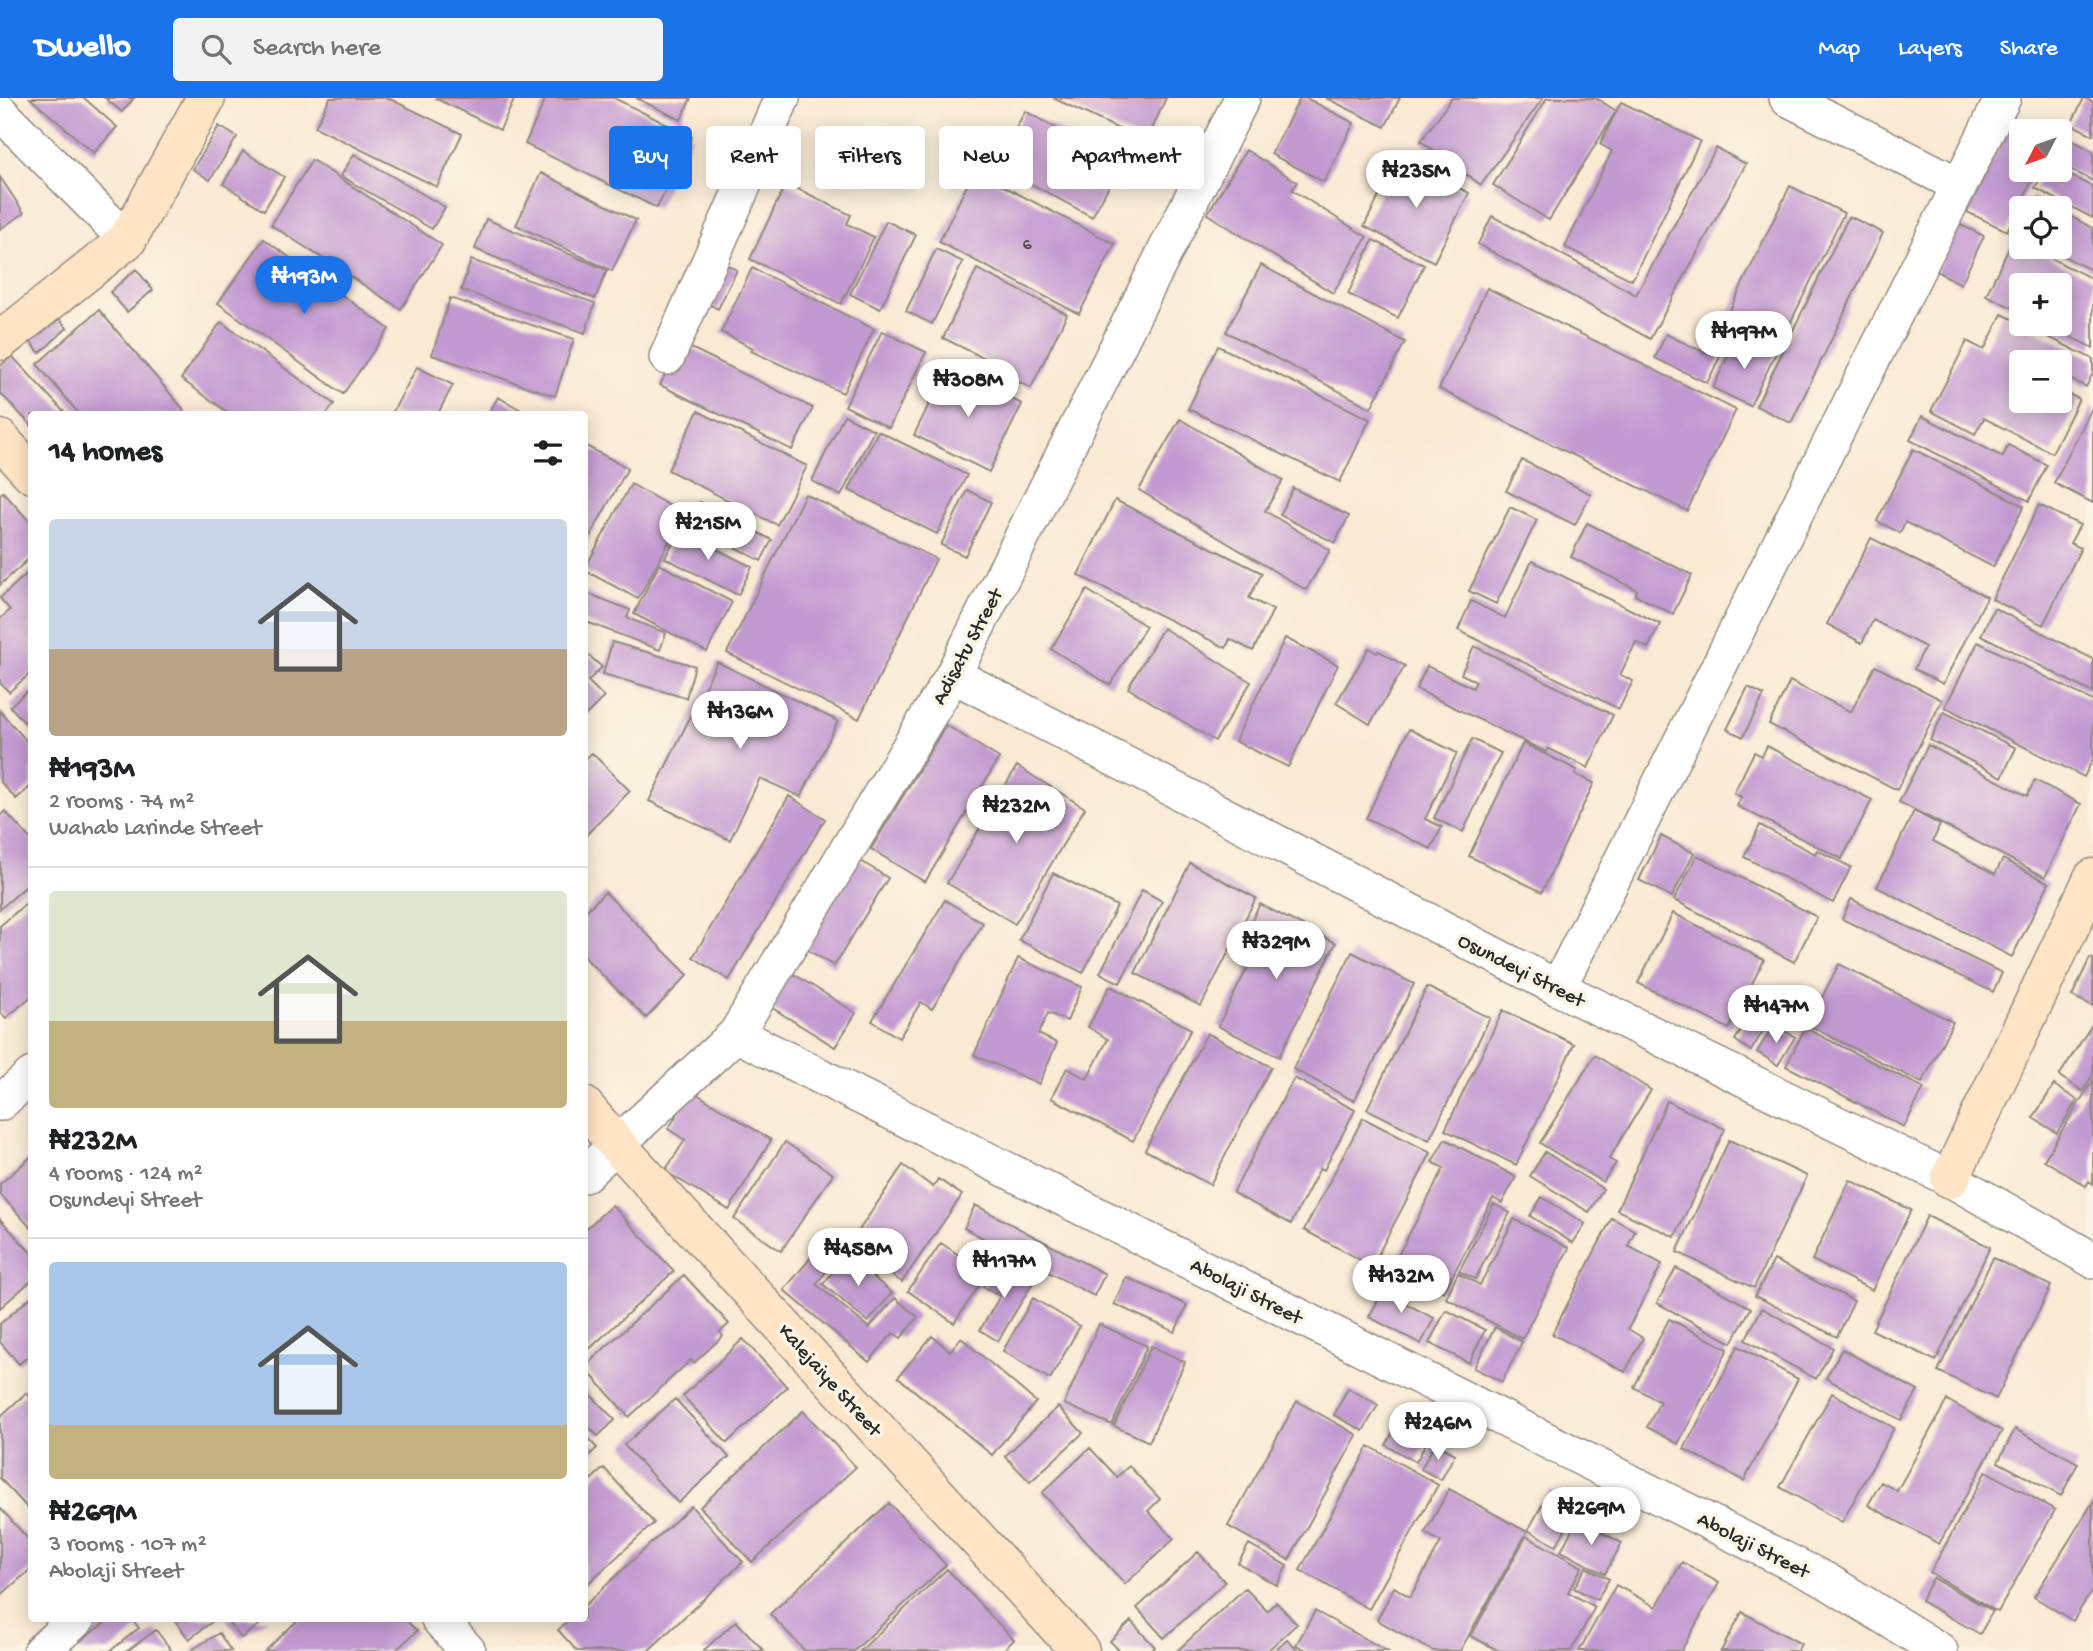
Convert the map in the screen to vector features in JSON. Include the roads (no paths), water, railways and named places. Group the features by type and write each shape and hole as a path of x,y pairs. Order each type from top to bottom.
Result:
{"street":[{"path":"0,341 127,240 206,98"},
{"path":"667,357 782,98"},
{"name":"Adisatu Street","path":"588,1172 736,1034 953,675 1242,98"},
{"path":"1787,98 1959,185"},
{"path":"1558,988 2003,98"},
{"path":"0,112 127,240"},
{"path":"0,439 28,470"},
{"name":"Osundeyi Street","path":"953,675 1558,988 1950,1179 2093,1260"},
{"path":"1950,1179 2093,878"},
{"name":"Abolaji Street","path":"736,1034 1827,1581 1940,1651"},
{"path":"0,1103 28,1078"},
{"name":"Kalejaiye Street","path":"588,1111 1080,1651"},
{"path":"41,1651 74,1622"},
{"path":"442,1622 468,1651"}]}
